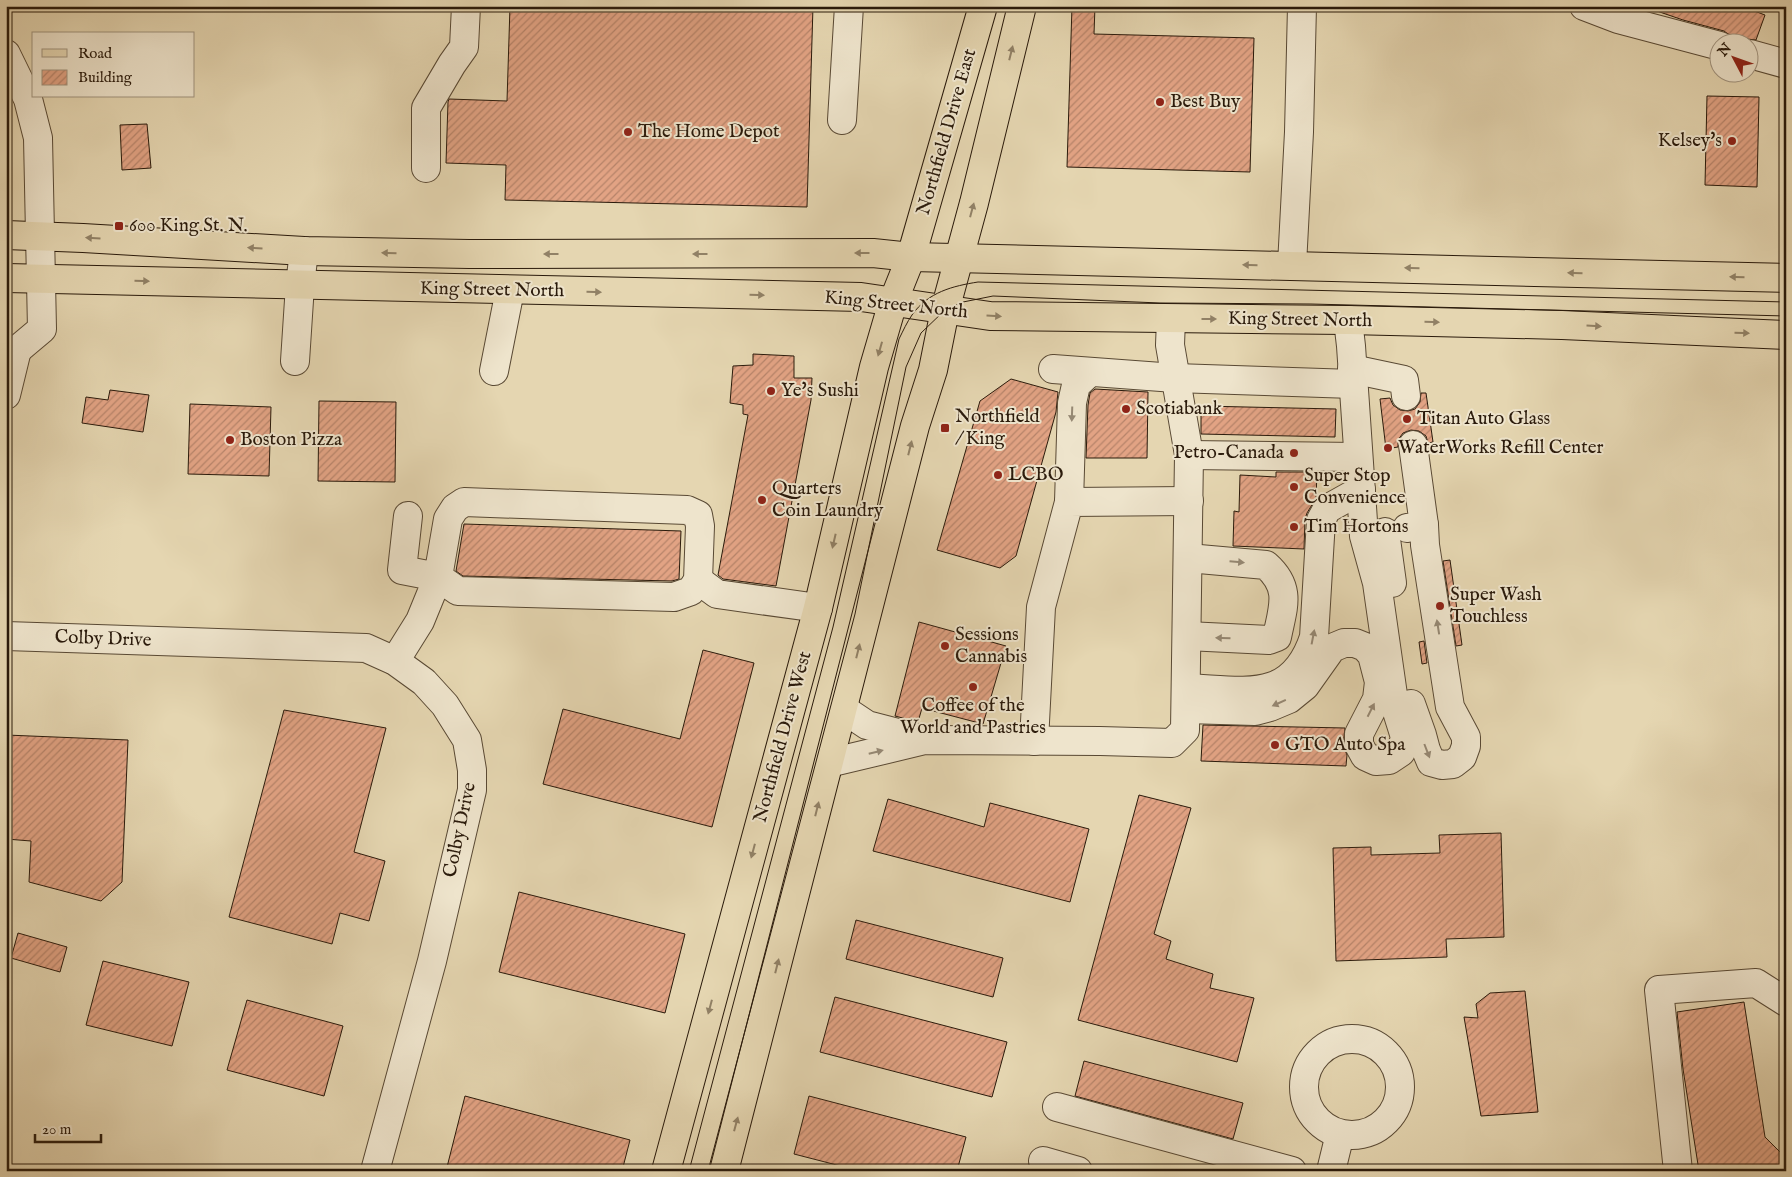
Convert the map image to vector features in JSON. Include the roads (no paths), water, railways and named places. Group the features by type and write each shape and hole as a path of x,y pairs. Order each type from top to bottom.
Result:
{"main road":[{"name":"Northfield Drive East","path":"893,302 911,257 983,6"},
{"path":"724,1171 844,709 915,426 932,370 1022,6"},
{"name":"King Street North","path":"6,236 83,238 304,251 470,254 873,253 911,257 1786,278"},
{"name":"King Street North","path":"6,278 861,297 990,316 1348,320 1562,325 1786,335"},
{"name":"Northfield Drive West","path":"666,1171 818,608 874,367 893,302"}],"street":[{"path":"426,168 426,108 464,47 466,6"},
{"path":"842,120 849,6"},
{"path":"1584,6 1618,19 1710,43"},
{"path":"1292,266 1299,132 1300,7"},
{"path":"6,54 28,99 38,138 42,329 12,351 6,394"},
{"path":"1760,57 1786,64"},
{"path":"295,361 304,251"},
{"path":"494,371 510,290"},
{"path":"829,763 925,740 1172,743 1185,730 1190,455 1170,345 1171,319"},
{"path":"1348,320 1361,490 1374,534 1411,704 1431,762 1442,765 1453,764 1462,757 1466,746 1466,738 1450,707 1413,445"},
{"path":"1053,369 1175,378 1353,377 1404,380 1406,396"},
{"path":"1034,740 1041,607 1069,502 1072,403 1076,385 1090,372"},
{"path":"1190,455 1358,458"},
{"path":"1186,698 1258,690 1288,679 1299,668 1309,653 1314,638 1321,520 1328,509 1361,490"},
{"path":"1069,502 1189,501"},
{"path":"395,661 420,620 438,577 448,519 455,508 464,502 687,510 698,516 700,526 698,580 691,591 674,597 458,591 438,577 402,570 408,516"},
{"path":"1374,534 1424,525"},
{"path":"1186,698 1255,711 1270,707 1289,699 1305,686 1332,648 1344,643 1355,642 1365,647 1372,656 1379,682 1377,699 1359,734 1359,745 1365,756 1376,761 1389,760 1401,752 1405,737 1394,702 1377,582 1374,534"},
{"path":"1187,636 1269,640 1277,637 1285,595 1275,573 1266,565 1188,558"},
{"path":"698,580 717,594 818,608"},
{"name":"Colby Drive","path":"6,636 366,648 395,661 424,682 445,705 467,740 472,770 472,790 432,961 375,1171"},
{"path":"844,709 867,725 925,740"},
{"path":"1678,1171 1659,990 1756,983 1786,1002"},
{"path":"1057,1107 1292,1171"},
{"path":"1330,1171 1340,1134"},
{"path":"1043,1161 1078,1171"}],"tram line":[{"path":"689,1171 833,627 899,339 918,307 942,291 978,282 1786,302"},
{"path":"708,1171 855,614 906,367 921,333 945,310 963,302 993,296 1160,303 1311,304 1786,316"}],"place":[{"name":"Best Buy","path":"1160,102"},
{"name":"The Home Depot","path":"628,132"},
{"name":"Kelsey's","path":"1732,141"},
{"name":"600 King St. N.","path":"119,226"},
{"name":"Ye's Sushi","path":"771,391"},
{"name":"Scotiabank","path":"1126,409"},
{"name":"Titan Auto Glass","path":"1407,419"},
{"name":"Northfield / King","path":"945,428"},
{"name":"Boston Pizza","path":"230,440"},
{"name":"WaterWorks Refill Center","path":"1388,448"},
{"name":"Petro-Canada","path":"1294,453"},
{"name":"LCBO","path":"998,475"},
{"name":"Super Stop Convenience","path":"1294,487"},
{"name":"Quarters Coin Laundry","path":"762,500"},
{"name":"Tim Hortons","path":"1294,527"},
{"name":"Super Wash Touchless","path":"1440,606"},
{"name":"Sessions Cannabis","path":"945,646"},
{"name":"Coffee of the World and Pastries","path":"973,687"},
{"name":"GTO Auto Spa","path":"1275,745"}]}
